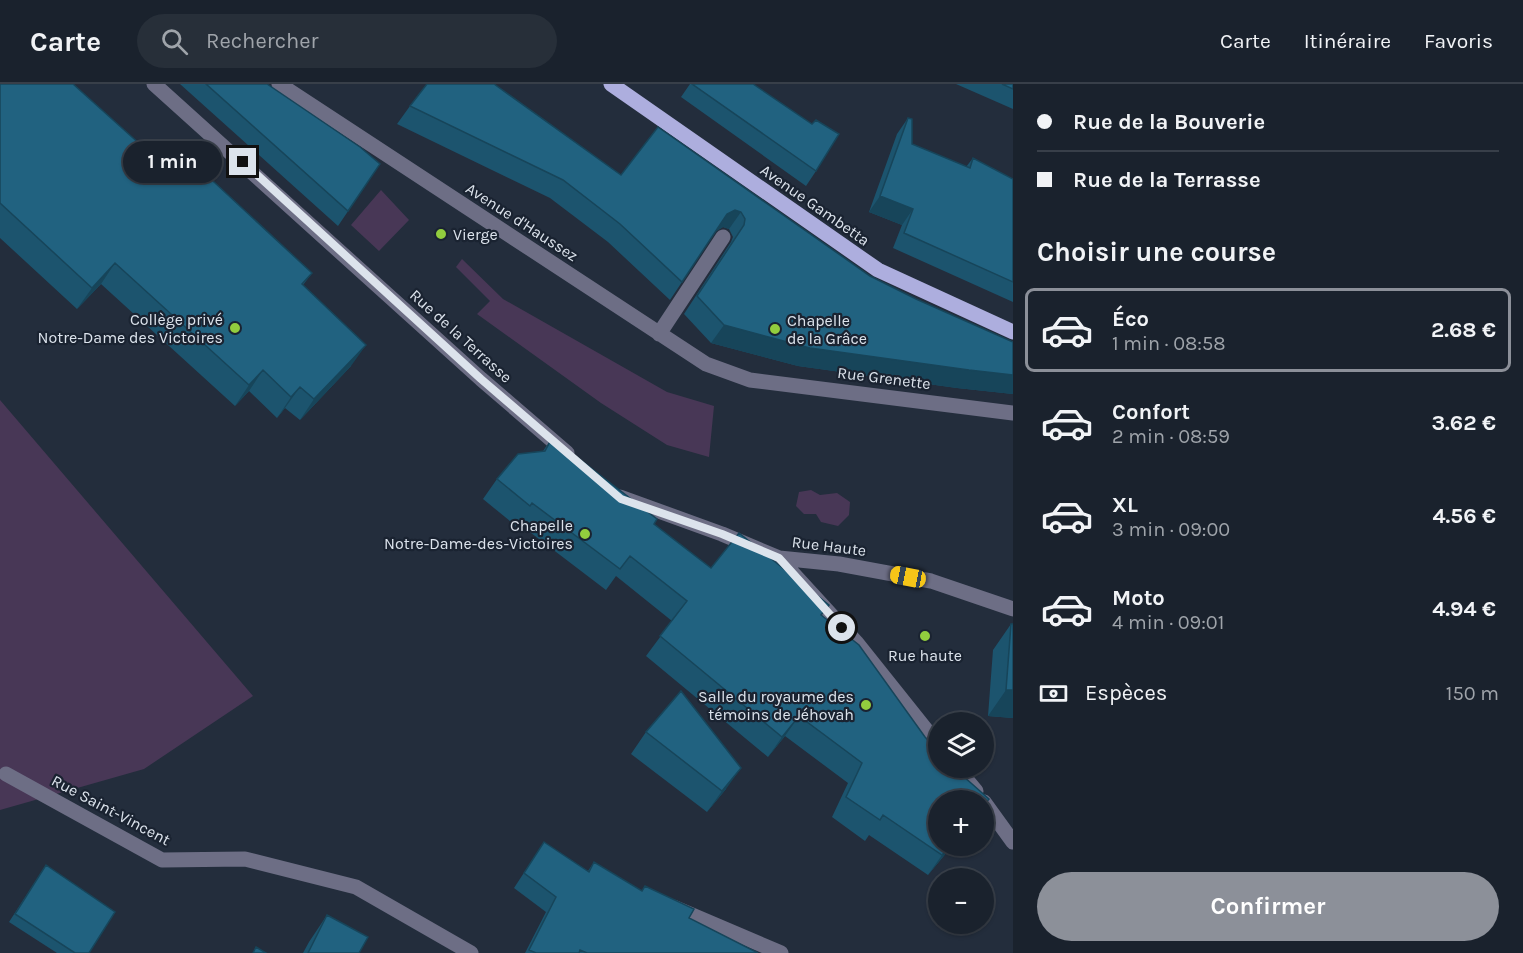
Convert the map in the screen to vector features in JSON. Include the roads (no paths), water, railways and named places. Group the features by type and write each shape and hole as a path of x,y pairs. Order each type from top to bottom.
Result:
{"main road":[{"name":"Avenue Gambetta","path":"611,84 878,270 1013,332"}],"street":[{"name":"Rue de la Terrasse","path":"154,84 481,379 581,464"},
{"name":"Avenue d'Haussez","path":"279,84 706,364 750,380"},
{"path":"659,334 723,237"},
{"name":"Rue Grenette","path":"750,380 1013,413"},
{"path":"605,485 621,499 722,534 779,558 856,642 928,732"},
{"name":"Rue Haute","path":"779,558 839,564 932,581 1013,609"},
{"name":"Rue Saint-Vincent","path":"6,774 162,860 245,860 356,887 471,953"},
{"path":"965,778 975,790"},
{"path":"994,815 1013,842"},
{"path":"670,906 781,953"}],"place":[{"name":"Vierge","path":"441,234"},
{"name":"Collège privé Notre-Dame des Victoires","path":"235,328"},
{"name":"Chapelle de la Grâce","path":"775,329"},
{"name":"Chapelle Notre-Dame-des-Victoires","path":"585,534"},
{"name":"Rue haute","path":"925,636"},
{"name":"Salle du royaume des témoins de Jéhovah","path":"866,705"}]}
